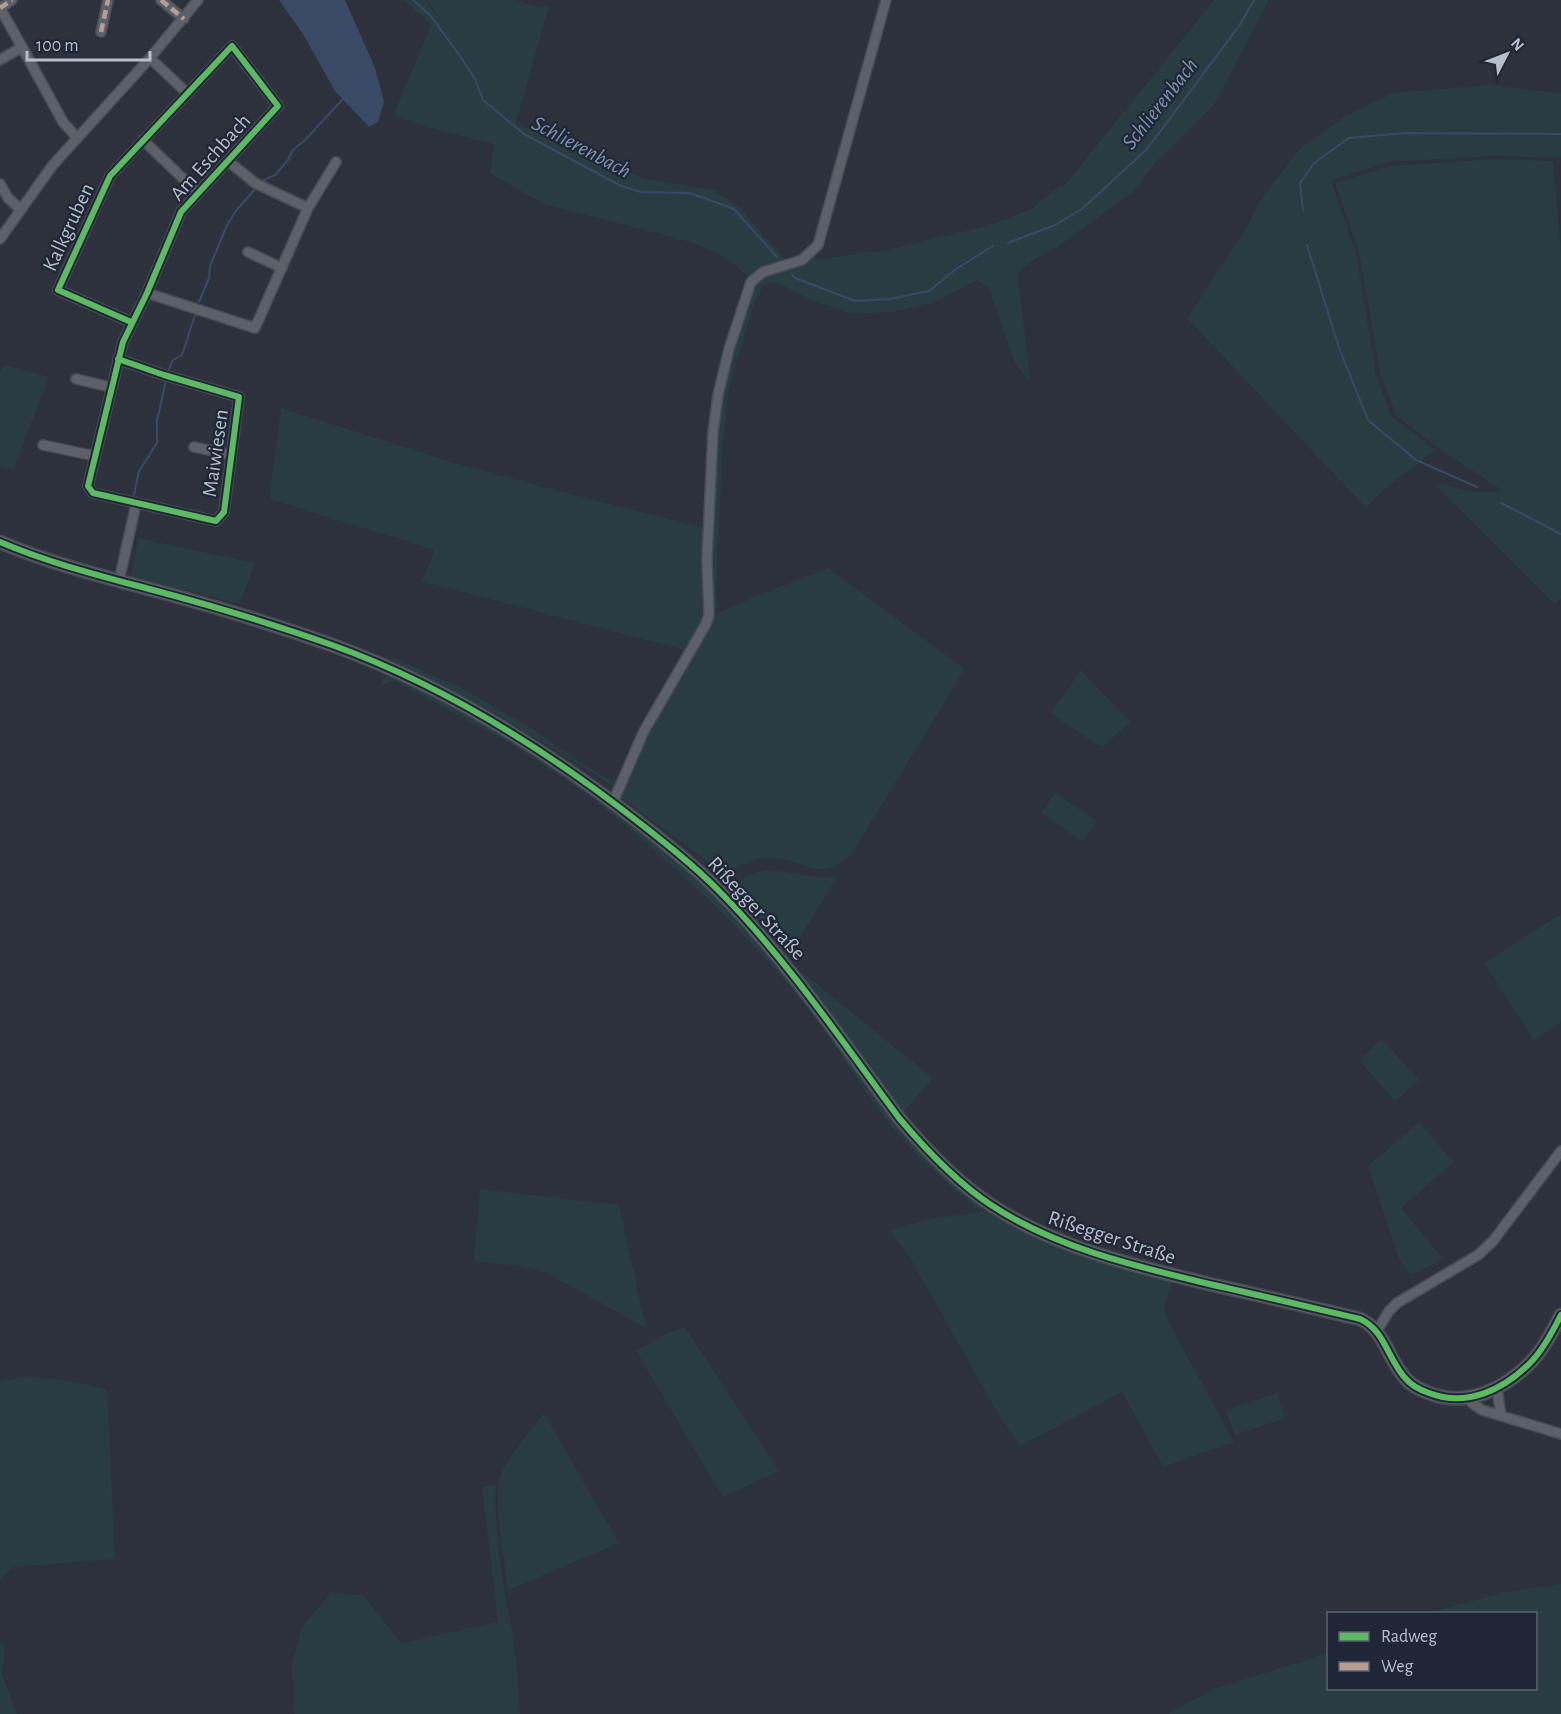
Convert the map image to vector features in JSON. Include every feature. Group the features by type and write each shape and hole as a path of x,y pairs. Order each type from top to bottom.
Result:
{"street":[{"path":"12,0 0,8 63,122 77,138"},
{"path":"101,32 108,0"},
{"path":"161,0 184,19"},
{"path":"0,239 52,166 150,58 198,0"},
{"path":"613,802 644,731 709,615 707,559 713,432 718,394 744,299 751,282 756,277 763,272 802,260 818,246 885,0"},
{"name":"Am Eschbach","path":"136,504 93,493 88,486 117,359 131,322 147,293 181,212 278,106 232,45 187,93"},
{"path":"0,60 22,47"},
{"path":"150,58 187,93"},
{"name":"Kalkgruben","path":"131,322 58,290 110,176 187,93"},
{"name":"Am Eschbach","path":"143,140 198,193"},
{"path":"228,161 255,183 308,208"},
{"path":"147,293 255,328 308,208 336,162"},
{"path":"0,184 8,198 20,209"},
{"path":"248,252 282,268"},
{"name":"Maiwiesen","path":"117,359 239,397 224,512 216,521 136,504"},
{"path":"76,379 110,387"},
{"path":"43,445 95,456"},
{"name":"Maiwiesen","path":"194,447 231,455"},
{"path":"119,581 136,504"},
{"name":"Rißegger Straße","path":"4,543 45,559 238,614 333,645 386,667 483,716 533,746 613,802 667,844 724,896 784,965 912,1134 948,1170 994,1207 1044,1234 1088,1251 1174,1275 1360,1318 1377,1331"},
{"path":"1561,1151 1493,1241 1478,1255 1397,1303 1389,1311 1377,1331 1398,1370 1409,1383 1437,1396 1458,1400 1497,1388 1514,1377 1542,1349 1561,1315"},
{"path":"1497,1388 1501,1416"},
{"path":"1470,1398 1476,1407 1561,1434"}],"green space":[{"path":"404,0 426,0 443,24 428,0 516,0 538,7 549,6 516,123 578,146 609,164 643,178 713,190 738,206 790,265 810,254 820,259 888,250 991,225 1031,209 1060,185 1064,186 1214,0 1269,0 1214,105 1157,161 1134,191 1056,248 1035,259 1018,275 1029,382 1014,361 989,289 977,280 935,302 892,312 851,314 814,301 776,282 764,284 755,301 729,387 723,443 716,595 720,607 711,609 710,558 716,433 721,391 750,279 719,254 694,243 544,204 489,173 493,144 417,124 394,114 431,25"},
{"path":"1487,85 1561,93 1561,158 1495,156 1389,162 1331,180 1356,253 1376,375 1392,417 1435,450 1381,492 1366,508 1187,318 1247,227 1259,202 1299,149 1344,117 1393,93"},
{"path":"1495,159 1553,161 1561,252 1561,599 1555,604 1434,484 1478,492 1503,491 1441,450 1397,416 1381,376 1359,253 1335,183 1392,166"},
{"path":"5,365 49,377 13,470 0,466 0,373"},
{"path":"281,408 471,468 707,529 706,614 688,651 422,581 435,550 269,499"},
{"path":"138,538 254,563 239,604 131,576"},
{"path":"828,568 965,669 851,855 840,864 820,869 781,859 763,858 746,863 726,875 623,799 621,794 647,730 711,618 752,598"},
{"path":"392,657 461,688 536,731 581,763 617,784 617,788 491,711 392,661"},
{"path":"1081,670 1130,722 1104,746 1099,746 1050,713"},
{"path":"392,673 520,741 595,795 595,799 510,743 393,680 379,687 384,678"},
{"path":"1055,793 1097,821 1083,842 1041,813"},
{"path":"605,800 683,865 737,919 787,975 867,1082 982,1206 979,1210 926,1164 896,1132 806,1006 759,952 657,852 602,806 596,805"},
{"path":"766,870 820,877 838,876 788,957 753,906 736,887 749,876"},
{"path":"1561,914 1561,1022 1534,1040 1484,963"},
{"path":"788,961 933,1078 903,1113 819,997"},
{"path":"1382,1039 1419,1080 1395,1101 1359,1060"},
{"path":"1419,1122 1454,1162 1401,1208 1443,1259 1411,1275 1399,1259 1368,1166"},
{"path":"480,1189 619,1205 646,1328 543,1271 474,1261"},
{"path":"994,1207 1044,1234 1174,1275 1164,1308 1167,1319 1234,1442 1163,1467 1122,1392 1020,1446 1003,1422 911,1260 889,1230 936,1218 987,1211"},
{"path":"685,1327 779,1471 723,1497 636,1351 667,1333"},
{"path":"28,1376 85,1384 107,1390 115,1559 14,1567 0,1579 0,1382"},
{"path":"1277,1393 1286,1418 1235,1435 1226,1411"},
{"path":"544,1413 619,1543 508,1590 498,1511 499,1481 511,1456"},
{"path":"496,1484 496,1522 514,1645 520,1714 294,1714 292,1666 301,1629 330,1593 363,1595 401,1643 498,1622 482,1487"},
{"path":"1561,1584 1561,1714 1168,1714 1211,1690 1327,1653 1327,1690 1537,1690 1537,1612 1431,1612 1502,1593"},
{"path":"0,1643 5,1646 2,1674 17,1714 0,1714"}],"water":[{"path":"279,0 345,0 375,68 384,102 378,122 369,127 335,91 303,34"}],"waterway":[{"name":"Schlierenbach","path":"413,0 430,15 460,56 475,79 483,100 524,134 621,186 641,192 690,193 734,209 777,257"},
{"name":"Schlierenbach","path":"1008,243 1055,225 1082,209 1147,149 1239,26 1254,0"},
{"path":"264,180 275,175 293,150 343,99"},
{"path":"1303,210 1300,183 1314,163 1349,138 1405,133 1561,134"},
{"path":"199,302 209,278 210,266 227,225 256,188"},
{"path":"1307,245 1339,348 1368,420 1416,460 1477,487"},
{"name":"Schlierenbach","path":"792,274 795,278 855,301 890,299 929,291 956,269 993,246"},
{"path":"169,369 173,360 182,355 195,315"},
{"path":"134,495 139,471 157,443 157,421 166,380"},
{"path":"1501,503 1561,534"}],"marked path":[{"path":"0,8 12,0"},
{"path":"101,32 108,0"},
{"path":"161,0 184,19"}],"cycle path":[{"path":"118,359 164,375 239,397 224,512 216,521 93,493 88,486 123,342 147,293 181,212 278,106 232,46 110,176 58,290 131,322"},
{"path":"0,542 56,563 220,609 332,645 414,679 492,721 529,744 602,794 708,880 742,915 790,971 899,1118 931,1154 978,1196 1042,1233 1097,1254 1153,1270 1360,1319 1375,1330 1408,1381 1422,1391 1443,1397 1471,1397 1485,1393 1510,1380 1536,1356 1561,1315"}]}
